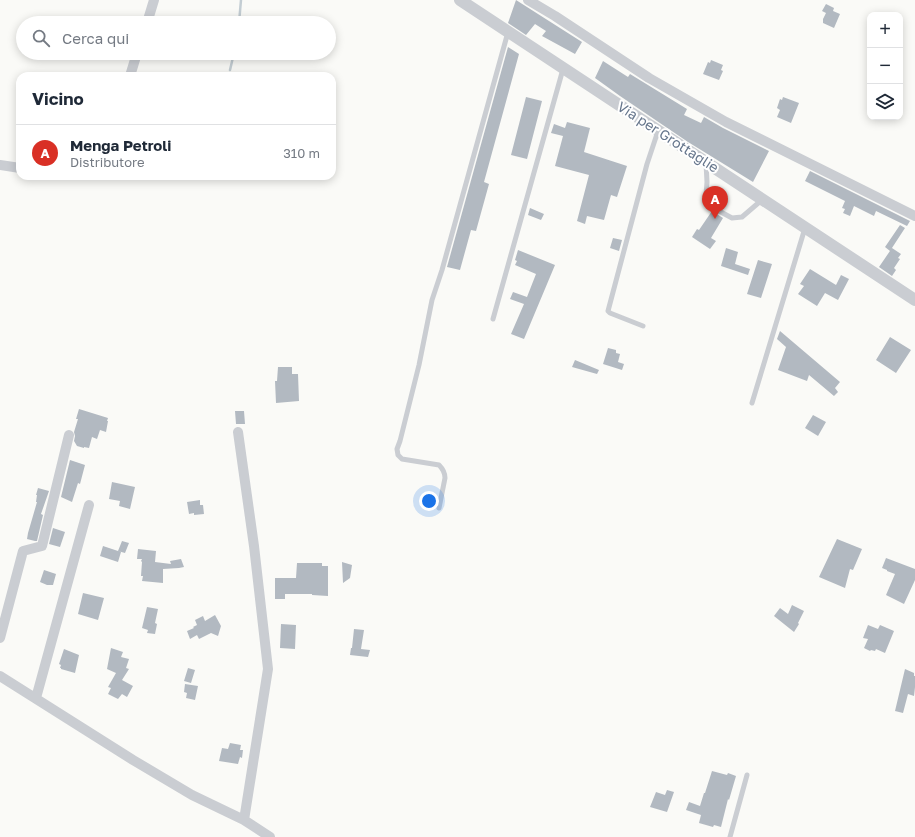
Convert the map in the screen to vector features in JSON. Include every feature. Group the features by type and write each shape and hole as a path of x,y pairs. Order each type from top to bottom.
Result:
{"street":[{"path":"149,16 154,0"},
{"name":"Via per Grottaglie","path":"460,0 915,300"},
{"path":"528,0 649,78 726,122 915,216"},
{"path":"131,72 135,60"},
{"path":"0,165 16,167"},
{"path":"238,432 254,546 268,669 244,820"},
{"path":"0,638 23,551 42,546 69,435"},
{"path":"36,698 89,504"},
{"path":"0,676 133,760 192,795 244,820 270,837"}],"lane":[{"path":"439,508 445,478 443,469 439,465 402,459 398,455 397,449 417,372 432,300 442,270 508,32"},
{"path":"493,319 563,68"},
{"path":"643,326 610,314 608,311 647,164 658,130"},
{"path":"706,162 706,195 709,204 719,211 732,218 742,217 763,199"},
{"path":"752,403 806,227"},
{"path":"730,837 748,775"}],"building":[{"path":"516,0 582,42 575,54 542,36 546,31 535,24 526,35 508,23"},
{"path":"826,4 834,8 833,11 840,14 834,28 823,23 826,13 822,11"},
{"path":"508,47 519,54 484,182 489,184 476,231 471,230 460,270 447,267"},
{"path":"711,60 723,65 721,70 723,71 719,80 703,74 708,62 710,63"},
{"path":"603,61 628,77 630,74 687,109 684,115 701,123 704,117 769,151 753,182 688,142 595,78"},
{"path":"526,97 542,101 527,159 511,155"},
{"path":"783,97 799,103 791,123 777,117 780,110 777,108 780,99 782,100"},
{"path":"567,122 590,128 584,152 627,166 617,197 611,195 604,220 587,216 585,224 577,221 589,175 555,166 563,136 551,133 554,124 565,128"},
{"path":"810,171 910,221 907,226 876,211 874,216 854,206 850,216 843,213 845,209 842,208 845,201 805,181"},
{"path":"530,208 544,214 541,220 528,215"},
{"path":"712,211 723,218 711,238 716,241 710,249 692,237 697,229 699,230"},
{"path":"900,225 905,228 890,251 885,247"},
{"path":"613,238 622,240 619,251 610,248"},
{"path":"726,248 738,252 735,264 750,269 748,275 721,266"},
{"path":"892,248 901,254 898,258 900,259 894,268 896,270 892,276 879,267"},
{"path":"518,250 555,265 524,339 511,334 524,304 510,299 513,292 527,297 536,274 515,265"},
{"path":"758,260 772,264 761,298 747,294"},
{"path":"810,269 836,285 841,275 849,279 838,300 825,293 817,306 798,294 804,286 800,284"},
{"path":"780,331 840,382 835,388 838,392 834,396 809,375 807,381 778,370 786,347 777,339"},
{"path":"890,337 911,350 896,373 876,360"},
{"path":"608,348 616,350 616,353 620,354 618,362 624,364 622,370 603,364"},
{"path":"575,360 599,370 597,374 572,367"},
{"path":"278,367 292,367 292,374 298,374 299,401 276,403 275,381 277,381"},
{"path":"79,409 108,418 106,432 100,430 97,439 92,437 89,448 77,446 74,441 74,432 78,419 76,419"},
{"path":"235,411 244,411 245,424 236,424"},
{"path":"813,415 826,422 818,436 805,428"},
{"path":"70,460 85,465 80,484 78,483 72,502 61,497"},
{"path":"112,482 135,487 130,509 119,506 120,501 109,499"},
{"path":"38,488 49,491 41,514 43,515 37,541 35,541 27,539 37,502 36,495"},
{"path":"200,500 200,505 203,505 204,514 189,514 187,502"},
{"path":"53,528 65,532 60,547 49,544"},
{"path":"837,539 862,549 853,570 850,569 845,588 819,577"},
{"path":"122,541 129,543 125,553 118,551"},
{"path":"103,546 121,552 118,562 100,556"},
{"path":"138,549 156,551 155,562 171,564 170,561 181,559 184,567 163,569 163,583 142,581 142,559 137,559"},
{"path":"886,558 915,569 915,580 904,604 886,595 895,574 882,568"},
{"path":"342,562 352,565 350,578 343,583"},
{"path":"297,563 322,563 322,566 328,566 328,596 312,594 285,594 285,599 275,599 275,578 296,578"},
{"path":"44,570 56,574 53,585 47,585 40,582"},
{"path":"83,593 104,598 98,620 78,614"},
{"path":"792,605 804,611 794,632 774,616 780,608 788,614"},
{"path":"147,607 158,609 155,623 157,624 155,634 147,633 148,630 142,628"},
{"path":"215,615 221,626 218,636 211,633 199,639 197,635 190,639 187,631 197,625 195,620 203,616 205,621"},
{"path":"281,624 296,625 295,649 280,648"},
{"path":"868,625 878,629 880,625 894,631 885,653 876,649 875,651 870,651 864,648 868,639 863,638"},
{"path":"354,629 364,630 361,649 370,650 368,657 350,655"},
{"path":"111,648 123,652 121,657 129,659 126,668 129,669 122,680 133,686 127,697 122,694 118,699 108,694 111,688 108,687 116,673 107,669"},
{"path":"64,649 79,655 75,673 60,668 61,665 59,664"},
{"path":"188,668 195,670 191,683 184,681"},
{"path":"905,669 914,673 915,687 914,696 908,694 903,713 895,711"},
{"path":"185,684 198,686 195,700 186,698 187,693 184,692"},
{"path":"230,743 241,745 240,750 243,750 242,758 240,757 238,764 219,761 222,748 228,749"},
{"path":"712,771 727,775 728,773 736,776 721,827 714,825 713,827 699,823 701,815 686,810 689,802 700,806"},
{"path":"667,790 674,792 667,812 650,807 656,792 665,795"}],"waterway":[{"path":"240,16 241,0"},
{"path":"230,70 232,60"}],"place":[{"name":"Menga Petroli","path":"715,219"}]}
